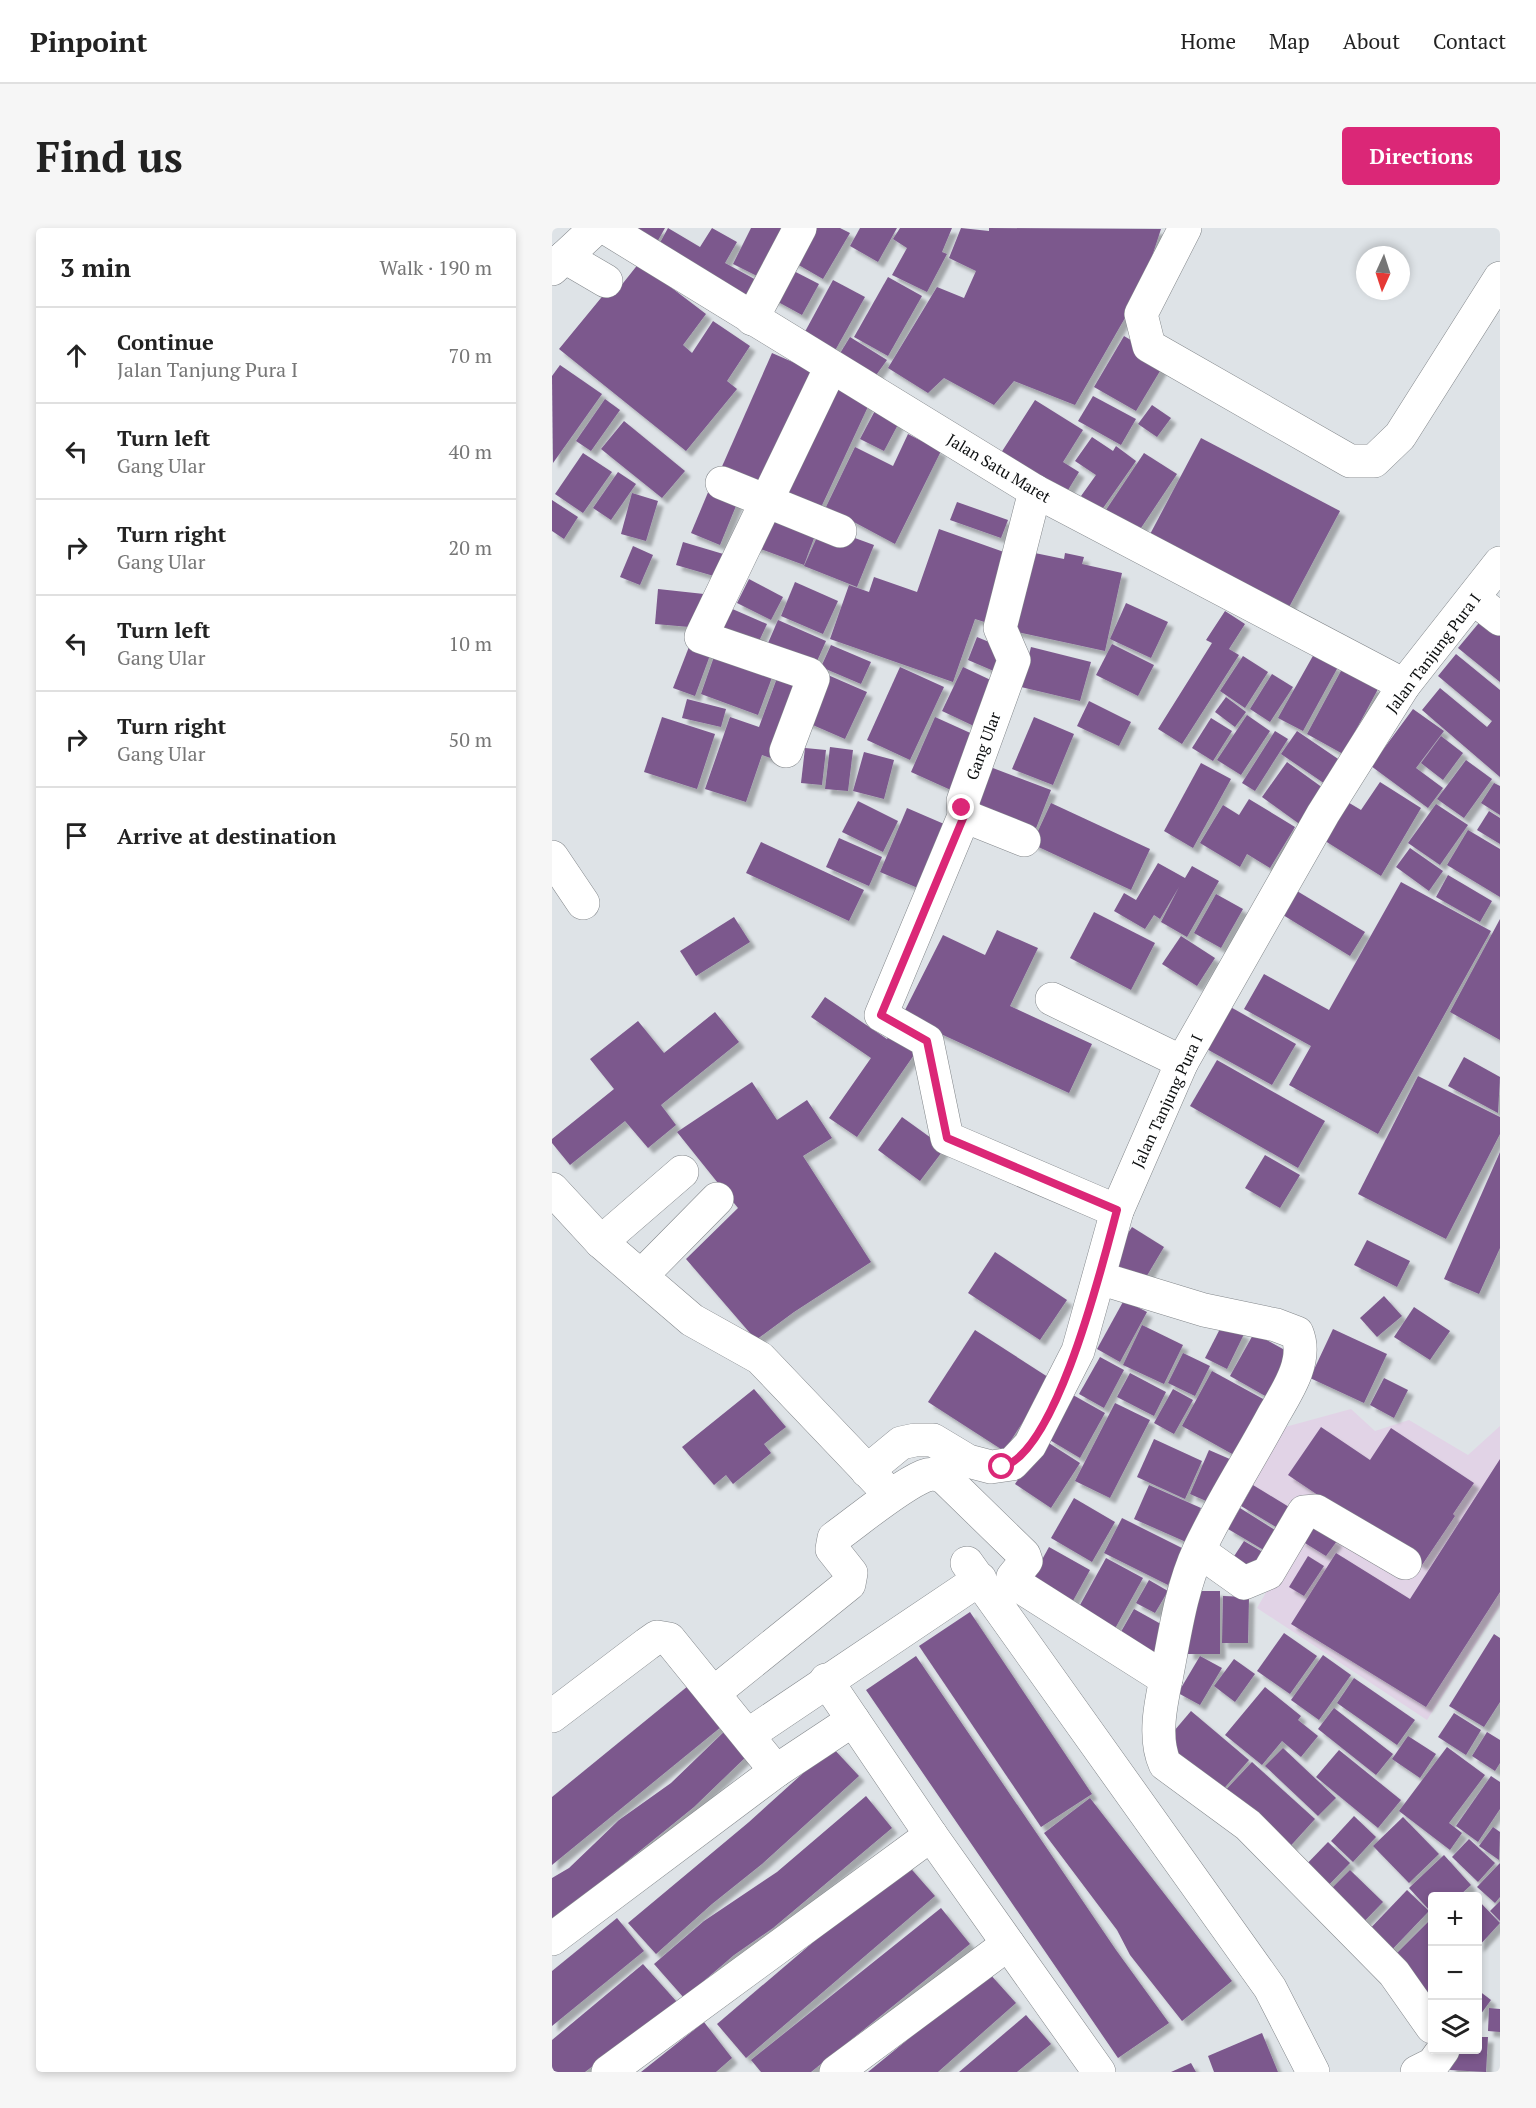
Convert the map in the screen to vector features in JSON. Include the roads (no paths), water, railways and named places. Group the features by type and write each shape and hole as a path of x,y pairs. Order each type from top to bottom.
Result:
{"street":[{"path":"596,228 558,263 606,281"},
{"name":"Jalan Satu Maret","path":"606,228 1035,491 1404,686"},
{"path":"752,319 800,228"},
{"path":"1185,228 1141,314 1149,346 1350,461 1374,461 1400,436 1500,278"},
{"path":"786,751 813,680 809,674 701,637 831,367"},
{"path":"722,483 840,531"},
{"name":"Gang Ular","path":"1035,491 1000,628 1014,660 963,801 964,816 881,1015 927,1041 947,1138 1117,1210"},
{"name":"Jalan Tanjung Pura I","path":"867,1472 901,1443 915,1440 933,1440 968,1461 984,1466 1002,1467 1017,1460 1030,1445 1078,1351 1117,1210 1182,1062 1323,814 1404,686 1500,564"},
{"path":"1473,598 1500,619"},
{"path":"964,816 1024,840"},
{"path":"552,857 583,903"},
{"path":"1052,999 1182,1062"},
{"path":"601,1242 682,1172"},
{"path":"552,1189 601,1242 692,1320 760,1358 867,1472 893,1496"},
{"path":"641,1276 717,1199"},
{"path":"1099,1278 1204,1310 1297,1333 1301,1343 1301,1356 1288,1388 1199,1551 1182,1600 1161,1702 1159,1752 1165,1764 1248,1825 1394,1973 1428,2021"},
{"path":"715,1692 849,1584 851,1573 832,1549 832,1540 923,1476 942,1476 1024,1555 1026,1560 1013,1577 1016,1584 1166,1679"},
{"path":"1199,1551 1244,1583 1268,1573 1304,1512 1316,1511 1405,1563"},
{"path":"748,1735 973,1571 1270,1988 1313,2072"},
{"path":"552,1716 657,1637 669,1639 715,1692 776,1771"},
{"path":"826,1680 1092,2070"},
{"path":"552,1940 776,1771 853,1720"},
{"path":"608,2072 931,1835"},
{"path":"836,2072 1008,1944"}]}
